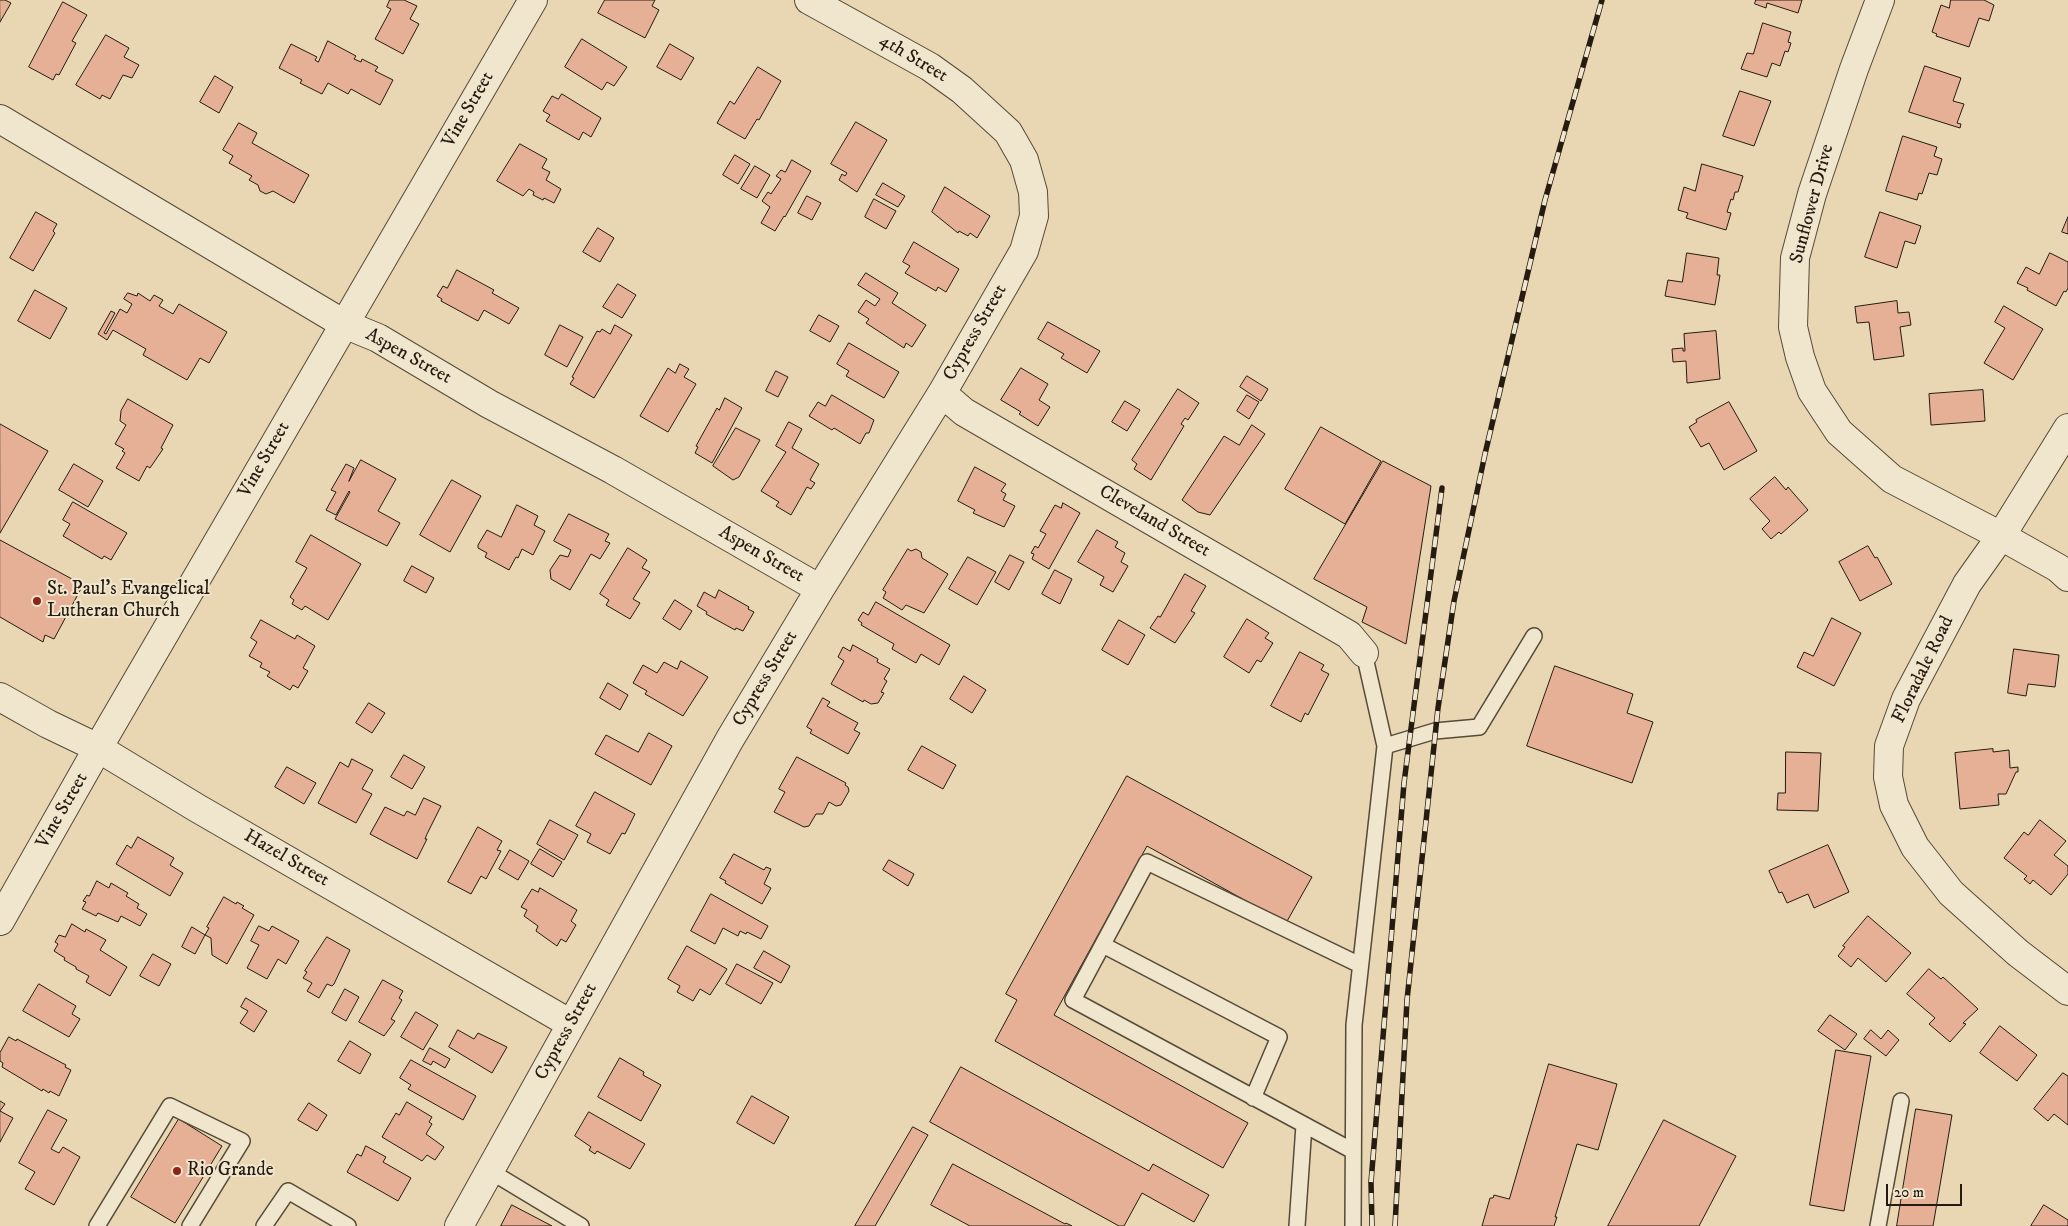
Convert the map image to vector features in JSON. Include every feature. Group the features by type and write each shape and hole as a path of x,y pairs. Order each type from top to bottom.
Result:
{"street":[{"name":"Vine Street","path":"0,921 98,748 533,0"},
{"name":"4th Street","path":"809,0 930,67 962,90 1008,132"},
{"name":"Sunflower Drive","path":"1880,0 1854,69 1818,176 1795,258 1793,327 1800,357 1812,391 1839,432 1892,479 2001,536 2058,568 2068,577"},
{"name":"Aspen Street","path":"0,119 344,324 378,338 489,404 613,470 820,589"},
{"name":"Cypress Street","path":"459,1226 730,739 820,589 942,393 1024,251 1034,216 1033,192 1024,160 1008,132"},
{"name":"Cleveland Street","path":"942,393 964,412 1350,635 1364,652"},
{"name":"Floradale Road","path":"2068,428 2001,536 1967,584 1906,699 1890,746 1888,777 1894,805 1915,846 1951,892 2018,953 2068,990"},
{"name":"Hazel Street","path":"0,697 48,724 98,748 197,808 571,1024"}],"lane":[{"path":"1385,746 1435,731 1479,726 1534,636"},
{"path":"1353,1226 1354,1025 1385,746 1364,652"},
{"path":"1353,1151 1073,1000 1148,862 1360,966"},
{"path":"1103,945 1279,1037 1253,1098"},
{"path":"1878,1226 1900,1101"},
{"path":"97,1226 170,1106 242,1141 190,1226"},
{"path":"1297,1226 1304,1125"},
{"path":"490,1171 581,1226"},
{"path":"264,1226 288,1191 348,1226"}],"building":[{"path":"0,0 11,3 0,22"},
{"path":"390,0 404,0 417,6 410,19 419,24 403,54 375,39 391,9 387,7"},
{"path":"605,0 655,0 652,6 659,10 645,38 598,13"},
{"path":"1756,0 1802,0 1798,13 1767,3 1766,8 1755,4"},
{"path":"1951,0 1984,0 1994,5 1989,21 1979,18 1969,47 1936,36 1937,34 1932,32 1941,5 1949,8"},
{"path":"63,2 87,15 72,41 76,43 59,75 56,74 53,80 29,67"},
{"path":"1763,23 1791,32 1788,42 1791,43 1788,52 1785,51 1780,66 1772,63 1767,77 1741,69 1747,53 1753,54"},
{"path":"106,35 129,48 124,57 139,65 132,78 123,75 110,99 102,95 100,99 76,85"},
{"path":"582,39 627,67 614,86 607,82 602,90 565,67"},
{"path":"328,41 356,56 354,59 361,62 362,59 378,67 375,71 393,80 380,105 351,89 348,94 328,83 322,94 300,83 302,80 279,68 291,44 317,57 315,60 318,62"},
{"path":"670,44 694,58 681,80 657,67"},
{"path":"1925,66 1961,78 1953,101 1964,104 1957,123 1961,124 1960,128 1909,112"},
{"path":"758,67 781,81 759,120 757,119 745,139 717,123 730,101 734,104"},
{"path":"215,76 233,87 219,113 200,102"},
{"path":"1740,91 1771,101 1754,146 1723,136"},
{"path":"562,94 601,118 591,137 583,132 579,140 546,121 550,115 543,111 552,96 558,99"},
{"path":"856,122 887,140 857,192 839,180 842,174 845,176 847,173 831,164"},
{"path":"239,123 257,133 252,143 309,175 294,203 273,191 266,194 260,191 258,185 249,180 252,176 229,163 233,156 223,150"},
{"path":"1903,136 1937,147 1934,156 1942,159 1937,175 1929,173 1922,194 1919,193 1917,200 1886,191"},
{"path":"520,144 547,159 542,168 550,172 546,180 561,189 554,203 533,195 534,192 529,189 523,196 497,181"},
{"path":"735,155 750,164 738,184 723,175"},
{"path":"792,160 811,171 775,231 761,223 770,207 762,201 768,192 771,194 781,179 776,176 781,170 785,172"},
{"path":"1702,164 1743,176 1738,192 1735,192 1733,200 1731,199 1727,212 1731,213 1726,230 1686,218 1688,213 1678,210 1684,187 1695,191"},
{"path":"755,166 770,175 757,198 741,189"},
{"path":"883,183 905,196 898,207 876,195"},
{"path":"945,187 990,216 977,238 970,233 968,236 959,231 958,233 932,212"},
{"path":"807,196 821,203 812,220 798,213"},
{"path":"874,199 896,211 886,229 865,217"},
{"path":"36,212 57,224 53,231 55,233 33,271 10,258"},
{"path":"1880,212 1921,226 1915,244 1905,241 1897,268 1865,257"},
{"path":"2068,217 2068,234 2062,232"},
{"path":"598,228 614,238 600,262 583,252"},
{"path":"914,242 959,269 946,292 938,287 936,291 905,273 910,266 903,262"},
{"path":"1687,253 1719,258 1717,275 1720,275 1715,305 1665,296 1668,280 1682,282"},
{"path":"2050,253 2068,262 2068,288 2066,292 2064,291 2056,306 2017,283 2026,267 2039,274"},
{"path":"457,270 494,290 492,293 519,308 509,324 484,310 478,321 441,301 442,299 437,296 443,286 447,288"},
{"path":"866,273 898,293 892,303 926,325 912,347 906,343 904,348 866,323 869,319 858,312 866,300 875,306 880,299 858,285"},
{"path":"618,284 636,295 622,318 603,307"},
{"path":"35,290 67,308 50,339 18,321"},
{"path":"128,293 137,296 138,293 150,301 154,295 163,300 159,306 173,314 179,304 227,332 209,363 200,358 187,380 143,355 146,349 113,330 107,340 98,334 111,311 115,313 104,333 106,334 120,309 127,313 132,304 124,299"},
{"path":"1897,301 1898,313 1909,312 1911,325 1900,327 1904,356 1874,360 1869,322 1857,323 1855,307"},
{"path":"2004,306 2043,329 2013,380 1984,363 2005,328 1995,322"},
{"path":"819,315 839,326 830,342 810,331"},
{"path":"1048,322 1100,351 1087,373 1061,358 1064,354 1038,339"},
{"path":"560,325 583,337 567,367 545,355"},
{"path":"615,325 632,335 594,398 570,384 574,378 572,377 597,331 600,332 602,329 610,334"},
{"path":"1716,331 1720,379 1687,383 1686,361 1673,362 1672,349 1683,348 1683,351 1685,351 1684,334"},
{"path":"849,343 899,372 884,398 846,376 849,371 837,364"},
{"path":"680,364 689,369 684,377 696,384 668,432 640,416 668,368 675,373"},
{"path":"1021,368 1048,384 1039,400 1050,407 1038,426 1019,414 1021,412 1001,400"},
{"path":"776,371 788,377 778,397 766,391"},
{"path":"1247,376 1268,389 1261,401 1240,387"},
{"path":"1178,389 1199,403 1188,420 1185,418 1181,424 1184,426 1151,480 1134,469 1137,464 1132,460"},
{"path":"1983,390 1985,421 1931,425 1929,394"},
{"path":"832,395 874,420 869,433 866,433 860,444 834,428 832,430 809,416 818,402 825,406"},
{"path":"1247,395 1259,402 1249,419 1237,411"},
{"path":"725,398 742,408 712,463 695,453 698,447 696,446 717,408 719,410"},
{"path":"128,399 173,425 161,448 163,449 150,468 147,466 139,481 116,468 125,453 122,451 124,449 115,444 126,425 120,421 121,411"},
{"path":"1125,401 1140,410 1127,431 1112,422"},
{"path":"1729,402 1757,451 1724,470 1709,443 1701,447 1689,427 1697,422 1696,420"},
{"path":"789,422 802,429 792,448 819,464 810,480 815,483 811,489 807,487 791,515 776,506 779,502 761,491 786,452 776,446"},
{"path":"0,424 48,451 0,533"},
{"path":"1252,425 1265,434 1210,515 1198,512 1182,500 1224,436 1239,445"},
{"path":"1321,427 1381,461 1345,524 1285,489"},
{"path":"736,428 760,440 739,477 733,480 713,466"},
{"path":"361,460 396,479 378,511 400,523 387,546 335,519 349,491 336,515 326,510 336,492 331,490 346,464 354,468 349,481"},
{"path":"1383,461 1431,486 1406,644 1362,622 1367,607 1314,579"},
{"path":"74,464 103,481 88,507 59,490"},
{"path":"975,467 1006,484 1001,491 1006,494 1003,500 1015,506 1004,527 973,513 975,510 958,501"},
{"path":"1775,477 1786,490 1788,487 1808,510 1781,534 1779,532 1771,539 1762,529 1770,521 1750,499"},
{"path":"452,480 481,496 450,552 420,535"},
{"path":"73,502 127,533 111,560 104,556 102,559 63,536 70,524 63,520"},
{"path":"1063,503 1080,513 1049,569 1032,559 1034,554 1031,553 1035,546 1038,548 1046,534 1040,531 1055,505 1061,508"},
{"path":"517,505 538,516 534,525 545,531 533,555 522,549 509,570 485,557 487,553 478,548 478,545 487,530 501,537"},
{"path":"569,514 609,534 605,541 610,543 600,559 591,554 570,590 551,579 550,570 560,555 568,557 571,550 554,541"},
{"path":"1097,530 1118,542 1115,547 1125,553 1121,562 1128,566 1113,592 1100,585 1104,577 1078,562"},
{"path":"311,535 361,564 328,620 305,606 302,610 292,604 294,600 290,597 307,568 296,562"},
{"name":"St. Paul's Evangelical Lutheran Church","path":"0,540 83,585 54,639 45,635 43,642 0,617"},
{"path":"1868,546 1875,558 1877,557 1892,584 1860,601 1839,562"},
{"path":"628,548 647,560 642,568 650,572 633,599 640,603 630,619 606,605 609,600 600,594"},
{"path":"908,549 911,551 916,549 921,552 922,558 948,574 924,613 906,605 902,610 883,598 886,592 883,590"},
{"path":"1010,555 1024,562 1009,590 995,582"},
{"path":"968,557 996,572 977,605 949,589"},
{"path":"412,566 434,578 426,593 404,581"},
{"path":"1055,570 1072,579 1060,604 1042,594"},
{"path":"1185,574 1206,586 1191,611 1195,613 1175,643 1150,628 1158,616 1160,617"},
{"path":"719,590 749,607 748,609 754,612 743,631 736,628 735,630 706,614 707,612 697,606 704,592 715,598"},
{"path":"675,600 692,611 680,630 663,619"},
{"path":"876,602 950,645 939,665 921,654 916,663 892,649 894,644 861,625 862,623 858,620 863,612 868,615"},
{"path":"1832,618 1861,633 1834,686 1797,667 1804,652 1813,656"},
{"path":"1247,619 1269,633 1265,638 1273,643 1261,662 1257,660 1249,673 1224,657"},
{"path":"261,620 295,639 297,635 315,646 303,668 308,671 298,688 293,685 290,690 267,676 270,672 260,667 262,663 249,656 257,642 251,638"},
{"path":"1119,620 1145,635 1128,665 1102,650"},
{"path":"853,645 878,659 877,662 890,669 884,679 887,681 881,692 884,693 878,703 871,704 864,700 863,702 831,684 844,661 838,657 843,647 850,651"},
{"path":"2014,649 2059,655 2055,687 2028,684 2026,696 2008,693"},
{"path":"1300,652 1324,665 1321,670 1329,674 1308,715 1305,713 1301,722 1271,706"},
{"path":"681,661 708,677 683,716 645,694 647,691 633,683 643,665 657,673 664,662 677,669"},
{"path":"1555,666 1633,694 1627,713 1653,722 1632,783 1527,746"},
{"path":"964,676 986,690 972,713 950,699"},
{"path":"608,683 628,695 620,710 600,698"},
{"path":"823,698 830,702 827,706 858,723 854,730 860,733 848,754 810,733 812,730 807,727"},
{"path":"369,703 385,713 372,733 356,723"},
{"path":"649,733 672,746 651,785 595,754 606,735 638,752"},
{"path":"922,746 956,765 943,789 908,770"},
{"path":"1993,749 1993,752 2009,750 2010,768 2018,767 2018,772 2016,772 2006,794 1998,794 1999,805 1960,809 1955,753"},
{"path":"1786,752 1821,753 1818,811 1777,810 1778,793 1785,793"},
{"path":"404,755 425,767 412,789 391,777"},
{"path":"797,757 846,783 845,785 849,791 841,805 836,806 829,802 823,814 816,814 809,826 804,827 774,812 785,792 779,789"},
{"path":"352,759 373,770 362,789 372,794 356,823 318,803 340,762 348,767"},
{"path":"287,767 316,783 304,804 275,787"},
{"path":"1127,776 1312,877 1286,923 1147,846 1054,1015 1248,1123 1223,1168 995,1041 1017,1000 1006,994"},
{"path":"595,792 635,814 625,834 622,833 610,854 587,842 591,834 576,826"},
{"path":"424,798 441,806 417,859 370,834 385,807 404,816 407,811 415,815"},
{"path":"550,820 578,835 564,860 537,844"},
{"path":"2040,820 2066,841 2054,855 2068,866 2068,874 2051,895 2033,880 2030,884 2024,879 2027,876 2004,858 2024,832 2028,835"},
{"path":"478,827 502,841 497,850 501,851 486,879 481,876 471,894 448,882"},
{"path":"138,837 174,858 170,865 183,873 170,896 116,864 127,845 131,848"},
{"path":"1828,845 1849,892 1814,908 1808,894 1787,903 1782,892 1779,893 1769,871"},
{"path":"540,849 562,862 553,877 531,864"},
{"path":"510,850 529,861 518,880 499,869"},
{"path":"734,854 764,870 766,867 771,869 764,884 771,888 762,904 725,883 726,881 720,878"},
{"path":"889,860 914,874 908,886 883,870"},
{"path":"97,881 109,888 111,883 128,893 126,896 139,904 137,908 147,914 140,926 121,916 118,922 98,913 96,916 82,909 86,902 83,901 87,895 89,896"},
{"path":"540,888 577,910 571,921 576,925 566,942 561,939 557,946 536,931 538,926 524,916 527,910 521,907 532,889 538,892"},
{"path":"711,894 768,926 761,939 747,932 746,934 740,931 738,936 723,928 715,944 691,931"},
{"path":"224,897 244,906 242,908 254,915 227,964 212,955 211,938 205,935 209,928 207,927"},
{"path":"1868,916 1911,953 1886,982 1858,958 1851,967 1838,956 1845,947 1843,946"},
{"path":"72,924 85,932 86,929 106,940 100,950 127,967 110,996 86,982 89,976 76,969 76,967 64,960 65,958 54,951 58,944 55,942 59,935 65,937"},
{"path":"259,926 269,931 272,926 299,941 286,964 278,959 267,979 247,968 259,945 251,941"},
{"path":"192,927 205,935 195,954 182,947"},
{"path":"327,937 350,950 334,984 332,986 327,984 319,998 307,991 312,983 303,978 307,972 305,971"},
{"path":"687,946 727,969 710,995 700,989 693,1001 677,992 680,986 668,979"},
{"path":"764,951 790,966 781,983 754,968"},
{"path":"153,954 171,964 159,986 140,976"},
{"path":"737,964 773,983 761,1004 726,984"},
{"path":"1929,969 1941,979 1943,977 1978,1009 1963,1023 1966,1024 1950,1042 1929,1024 1935,1018 1907,994"},
{"path":"383,980 403,991 399,998 402,1000 391,1019 395,1021 384,1036 359,1022"},
{"path":"39,984 76,1006 72,1014 80,1019 69,1037 23,1011"},
{"path":"345,989 359,997 346,1021 332,1013"},
{"path":"246,998 267,1011 254,1032 240,1023 248,1011 241,1007"},
{"path":"416,1012 438,1025 423,1050 401,1037"},
{"path":"1830,1015 1857,1034 1845,1050 1818,1031"},
{"path":"2000,1026 2037,1055 2017,1081 1980,1053"},
{"path":"458,1030 474,1039 478,1033 507,1047 492,1073 449,1047"},
{"path":"1871,1030 1881,1039 1888,1030 1899,1040 1886,1056 1864,1039"},
{"path":"9,1037 16,1041 17,1039 66,1065 65,1067 71,1070 59,1096 50,1091 49,1093 43,1089 42,1091 2,1067 3,1063 0,1061 0,1053"},
{"path":"350,1041 371,1054 360,1074 338,1061"},
{"path":"430,1048 450,1059 445,1068 433,1061 431,1065 423,1061"},
{"path":"1836,1050 1871,1056 1844,1211 1810,1205"},
{"path":"620,1058 644,1072 643,1075 661,1085 641,1121 598,1097"},
{"path":"411,1060 476,1096 463,1120 408,1089 411,1085 400,1078"},
{"path":"1549,1064 1617,1084 1598,1150 1577,1144 1554,1226 1482,1226 1490,1198 1493,1198 1494,1195 1509,1199"},
{"path":"961,1067 1149,1171 1153,1164 1209,1195 1194,1222 1142,1193 1124,1226 1119,1226 930,1122"},
{"path":"2063,1073 2068,1076 2068,1125 2054,1114 2048,1121 2034,1109"},
{"path":"752,1096 789,1117 774,1144 737,1123"},
{"path":"0,1101 5,1104 0,1111"},
{"path":"407,1102 432,1117 429,1122 432,1124 426,1134 444,1147 435,1160 427,1155 422,1161 382,1137 396,1113 399,1115"},
{"path":"309,1103 327,1115 317,1131 298,1120"},
{"path":"1916,1109 1952,1115 1933,1226 1897,1226"},
{"path":"48,1110 67,1120 51,1149 59,1153 63,1147 80,1157 54,1205 25,1189 35,1172 19,1163"},
{"path":"0,1111 13,1118 0,1142"},
{"path":"589,1112 645,1144 630,1169 597,1151 595,1154 589,1150 591,1147 575,1136"},
{"name":"Rio Grande","path":"179,1119 222,1146 175,1223 131,1197"},
{"path":"1664,1120 1736,1156 1699,1226 1608,1226"},
{"path":"913,1127 928,1135 875,1226 855,1226"},
{"path":"366,1146 386,1157 383,1162 411,1178 398,1201 347,1172 357,1154 361,1156"},
{"path":"953,1164 1072,1226 970,1226 931,1205"},
{"path":"512,1205 552,1226 501,1226"},
{"path":"2044,1205 2068,1220 2068,1226 2031,1226"}],"railway":[{"path":"1395,1226 1407,1000 1438,708 1454,601 1485,454 1545,200 1602,0"},
{"path":"1372,1226 1371,1182 1404,783 1442,488"}],"place":[{"name":"St. Paul's Evangelical Lutheran Church","path":"37,601"},
{"name":"Rio Grande","path":"177,1171"}]}
